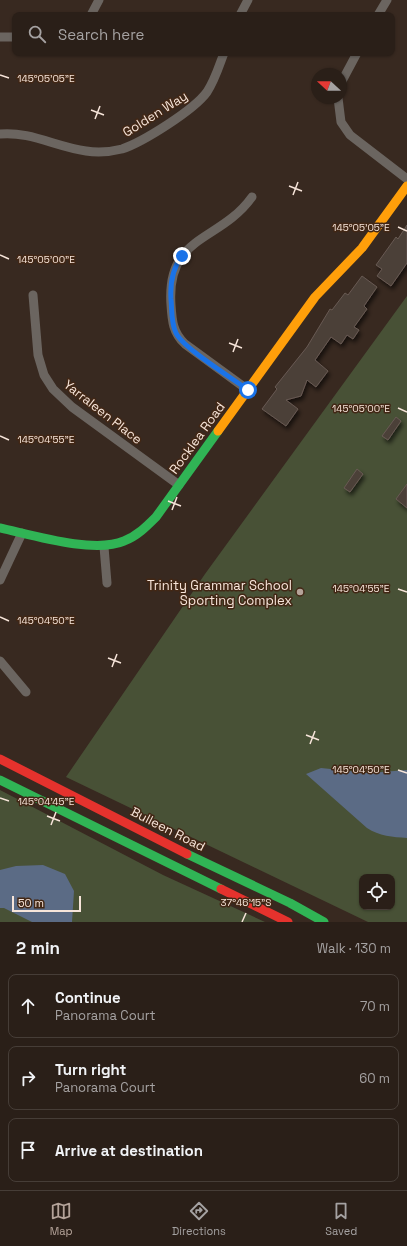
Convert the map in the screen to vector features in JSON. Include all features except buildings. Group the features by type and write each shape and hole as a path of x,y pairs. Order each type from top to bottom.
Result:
{"main road":[{"name":"Rocklea Road","path":"0,528 82,545 104,547 123,542 142,531 156,517 321,289 362,248 407,186"},
{"name":"Bulleen Road","path":"0,759 215,868 290,903 324,922"},
{"path":"0,780 288,922"}],"street":[{"path":"93,12 99,0"},
{"path":"242,12 248,0"},
{"path":"380,12 387,0"},
{"path":"0,37 12,37"},
{"name":"Golden Way","path":"0,134 27,136 85,151 104,152 121,149 137,142 187,110 201,99 211,86 223,56"},
{"path":"347,72 355,56"},
{"path":"339,104 341,122 350,135 407,179"},
{"path":"248,390 181,340 173,326 170,290 174,268 182,256 193,245 238,215 252,197"},
{"name":"Yarraleen Place","path":"34,294 38,355 44,375 53,389 72,408 179,485"},
{"path":"0,580 22,533"},
{"path":"104,547 107,583"},
{"path":"0,661 26,692"}],"green space":[{"name":"Trinity Grammar School Sporting Complex","path":"407,296 407,922 368,922 66,777 205,574"},
{"path":"0,790 163,875 265,922 0,922"}],"water":[{"path":"321,768 369,773 407,770 407,838 391,837 367,828 306,774"},
{"path":"43,865 65,874 74,891 72,922 32,922 4,908 0,908 0,870 16,866"}],"traffic: fast":[{"path":"0,528 45,539 80,544 111,544 129,539 141,531 156,517 218,431"},
{"path":"0,780 221,889"},
{"path":"187,854 290,903 324,922"}],"traffic: slow":[{"path":"218,431 315,297 362,248 407,186"}],"traffic: jam":[{"path":"0,759 187,854"},
{"path":"221,889 288,922"}],"place":[{"name":"Trinity Grammar School Sporting Complex","path":"300,592"}],"route":[{"path":"182,256 174,268 170,283 172,320 175,331 185,344 248,390"}]}
